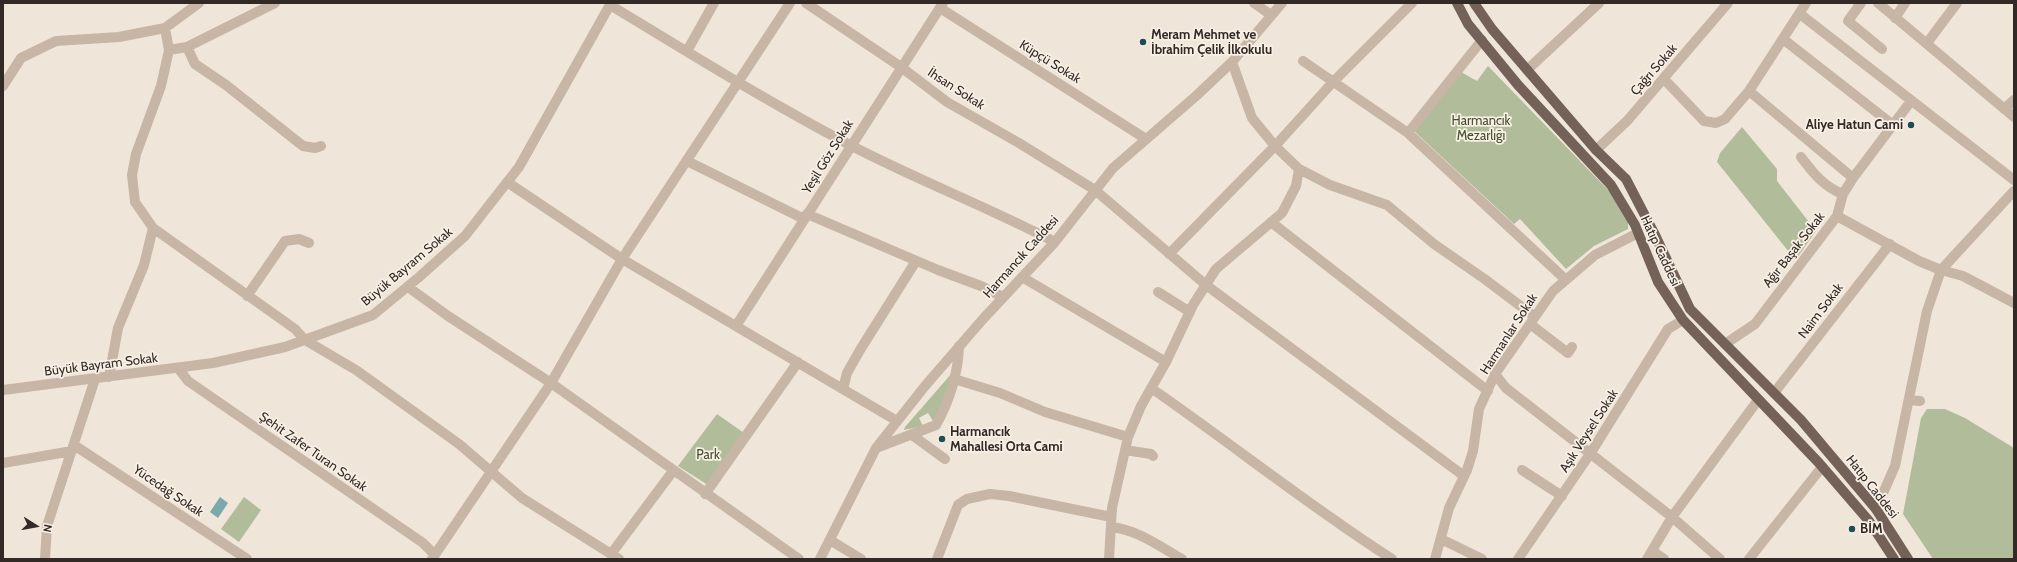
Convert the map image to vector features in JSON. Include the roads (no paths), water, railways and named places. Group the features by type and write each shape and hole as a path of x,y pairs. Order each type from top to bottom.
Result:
{"main road":[{"name":"Hatıp Caddesi","path":"1457,3 1468,24 1518,85 1611,185 1638,233 1658,282 1683,320 1822,467 1869,522 1894,559"},
{"name":"Hatıp Caddesi","path":"1474,3 1492,29 1596,150 1626,179 1637,198 1690,309 1801,420 1876,509 1908,559"}],"street":[{"path":"3,86 21,58 56,41 119,38 164,28 199,3"},
{"path":"169,50 187,47 275,3"},
{"path":"687,52 714,3"},
{"path":"433,557 551,383 622,259 739,83 790,3"},
{"name":"İhsan Sokak","path":"806,3 901,67 948,102 1096,190 1206,286 1464,476"},
{"path":"1254,3 1271,15"},
{"name":"Harmancık Caddesi","path":"820,559 876,448 959,346 1055,242 1113,168 1232,62 1282,3"},
{"path":"1169,254 1276,146 1334,82 1412,3"},
{"path":"1527,70 1599,3"},
{"name":"Çağrı Sokak","path":"1596,150 1627,121 1728,3"},
{"path":"1664,79 1704,121 1716,123 1725,119 1749,91 1806,3"},
{"path":"1861,3 1848,21 1882,49"},
{"path":"1878,3 2014,117"},
{"path":"1895,18 1906,3"},
{"path":"1927,44 1957,3"},
{"path":"611,4 739,83 850,145 1010,218 1055,242"},
{"name":"Büyük Bayram Sokak","path":"3,390 213,364 285,347 373,315 465,236 519,167 611,4"},
{"name":"Yeşil Göz Sokak","path":"736,326 850,145 942,5"},
{"name":"Küpçü Sokak","path":"942,5 1146,139"},
{"path":"1800,14 2014,180"},
{"path":"164,28 169,50 161,86 136,154 132,175 135,202 152,228 295,329 305,340 356,370 459,444 522,498 615,557 673,471"},
{"path":"1783,39 1893,125"},
{"path":"1408,133 1482,40"},
{"path":"187,47 195,64 226,85 303,146 315,148 322,146"},
{"path":"1303,60 1408,133 1566,280"},
{"path":"1232,62 1252,118 1276,146 1299,169 1330,185 1388,205 1434,244 1486,280 1533,320 1568,353 1572,347"},
{"path":"1749,91 1852,178"},
{"path":"2004,109 2014,100"},
{"name":"Ağır Başak Sokak","path":"1725,344 1755,324 1837,216 1843,194 1852,178 1911,101"},
{"path":"1801,157 1822,182 1833,190 1843,194"},
{"path":"687,161 805,217 981,286 1003,297"},
{"path":"1109,559 1111,522 1128,437 1151,388 1166,362 1190,312 1216,269 1282,213 1296,186 1299,169"},
{"path":"507,182 622,259 897,421"},
{"path":"1876,509 1896,466 1928,311 1941,270 2014,191"},
{"path":"1837,216 1941,270 1963,276 2014,303"},
{"path":"1271,222 1488,391"},
{"path":"109,377 118,328 144,265 152,228"},
{"name":"Harmanlar Sokak","path":"1435,559 1449,508 1464,476 1473,451 1479,410 1495,374 1553,291 1595,255 1638,233"},
{"path":"247,296 285,241 299,239 310,243"},
{"name":"Naim Sokak","path":"1774,393 1890,244"},
{"path":"843,389 847,373 860,350 916,261"},
{"path":"1022,276 1166,362"},
{"path":"408,286 448,316 551,383 705,494 799,559"},
{"path":"1158,292 1190,312"},
{"name":"Aşık Veysel Sokak","path":"1518,559 1590,454 1668,329 1683,320"},
{"path":"876,448 936,425 947,404 958,364 959,346"},
{"path":"705,494 798,362"},
{"name":"Şehit Zafer Turan Sokak","path":"178,368 188,381 423,544 433,557"},
{"path":"1495,374 1506,388 1672,517 1720,559"},
{"path":"45,559 47,526 96,379"},
{"path":"954,379 1000,393 1045,412 1128,437"},
{"path":"1151,388 1339,525 1392,559"},
{"path":"1664,559 1649,555 1672,517 1758,400"},
{"path":"1909,400 1920,401"},
{"path":"912,435 945,458"},
{"path":"3,463 73,448"},
{"name":"Yücedağ Sokak","path":"73,448 247,559"},
{"path":"1125,450 1151,454 1154,456"},
{"path":"1749,559 1822,467"},
{"path":"1522,470 1562,496"},
{"path":"937,559 958,505 967,499 990,494 1009,496 1111,522 1182,559"},
{"path":"1441,538 1482,559"},
{"path":"830,540 861,559"}],"water":[{"path":"220,497 228,503 218,518 210,512"}],"place":[{"name":"Meram Mehmet ve İbrahim Çelik İlkokulu","path":"1143,42"},
{"name":"Aliye Hatun Cami","path":"1911,125"},
{"name":"Harmancık Mahallesi Orta Cami","path":"942,439"},
{"name":"BİM","path":"1852,529"}],"park label":[{"name":"Harmancık Mezarlığı","path":"1481,128"},
{"name":"Park","path":"708,455"}]}
